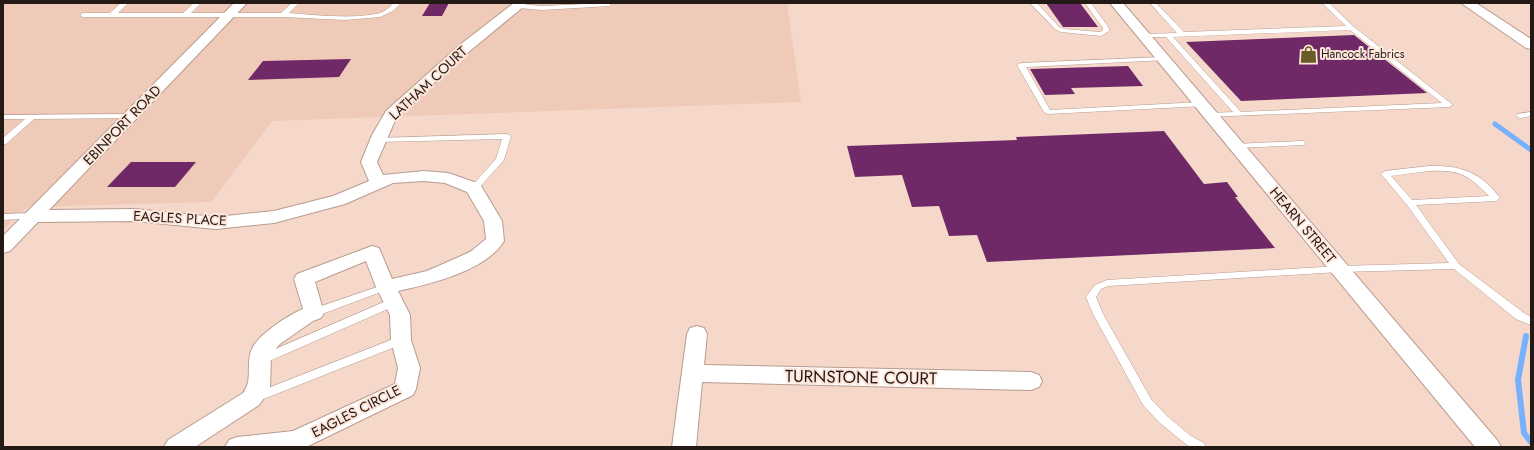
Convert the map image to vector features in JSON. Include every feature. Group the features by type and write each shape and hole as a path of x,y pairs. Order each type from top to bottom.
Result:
{"street":[{"name":"HEARN STREET","path":"1116,3 1489,447"},
{"path":"1468,3 1531,45"},
{"name":"LATHAM COURT","path":"379,183 369,162 391,114 466,47 520,4"},
{"name":"EBINPORT ROAD","path":"3,247 235,8"},
{"name":"EAGLES PLACE","path":"34,216 134,215 216,223 274,217 339,200 390,178 424,176 448,178 474,188"},
{"path":"389,294 477,257 495,241 493,221 474,188"},
{"name":"EAGLES CIRCLE","path":"236,447 296,441 405,389 409,368 402,340 400,315 389,294 372,252 304,279 314,313"},
{"path":"176,447 250,399 259,389 261,352 273,338 306,316 314,313"},
{"path":"684,447 697,334"},
{"name":"TURNSTONE COURT","path":"692,373 1031,381"}],"lane":[{"path":"112,15 124,3"},
{"path":"186,14 198,3"},
{"path":"283,15 296,3"},
{"path":"83,15 186,14 235,8 283,15 345,18 378,16 391,10 398,3"},
{"path":"1033,3 1057,28 1063,31 1101,34 1106,31 1106,28 1088,3"},
{"path":"1153,3 1182,34"},
{"path":"1164,60 1021,65 1048,112 1206,110 1239,114 1449,105 1352,28 1326,3"},
{"path":"520,4 542,8 608,5"},
{"path":"1144,36 1352,28"},
{"path":"1168,35 1239,114"},
{"path":"1520,116 1531,114"},
{"path":"3,117 131,116"},
{"path":"3,142 32,117"},
{"path":"378,140 506,136 500,160 474,188"},
{"path":"1236,146 1301,142"},
{"path":"1410,203 1496,198 1471,175 1459,171 1444,168 1385,174 1410,203 1456,266 1520,316 1531,321"},
{"path":"3,217 34,216"},
{"path":"1200,447 1187,439 1163,419 1147,402 1098,314 1091,297 1098,287 1107,283 1339,269 1456,266"},
{"path":"314,313 389,294"},
{"path":"260,360 389,294"},
{"path":"250,399 402,340"}],"shaded area":[{"path":"3,3 787,3 801,102 272,121 211,202 28,207 3,230"}],"building":[{"path":"430,3 449,3 442,16 422,16"},
{"path":"1046,3 1080,3 1098,27 1063,27"},
{"path":"1354,35 1427,93 1241,101 1186,42"},
{"path":"351,59 339,77 248,80 263,61"},
{"path":"1128,66 1143,86 1071,88 1075,94 1045,95 1030,69"},
{"path":"1164,131 1204,184 1227,182 1238,197 1235,197 1275,248 987,262 977,235 949,236 939,206 912,207 902,175 855,177 847,146 1017,140 1016,137"},
{"path":"131,162 196,162 175,187 107,187"}],"waterway":[{"path":"1495,124 1531,150"},
{"path":"1526,336 1518,380 1524,433 1531,442"}],"place":[{"name":"Hancock Fabrics","path":"1308,54"}]}
